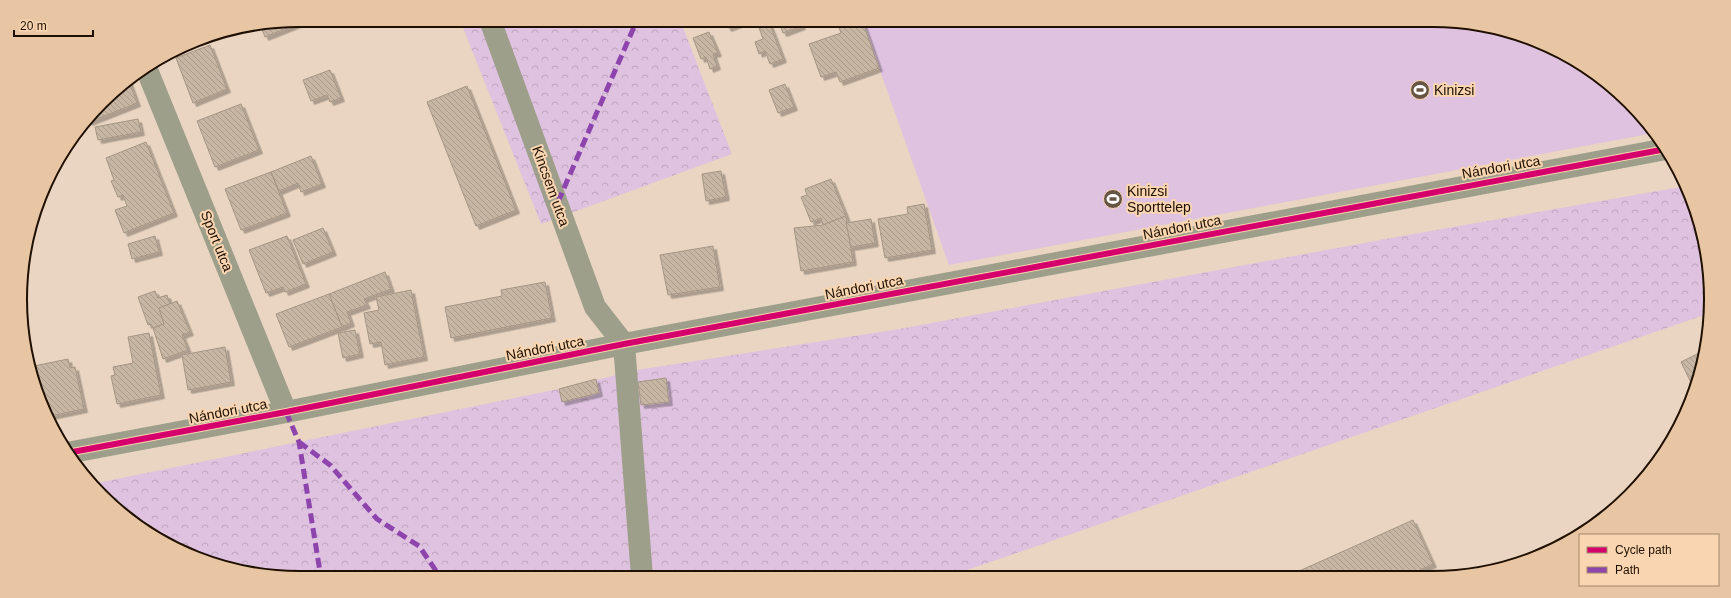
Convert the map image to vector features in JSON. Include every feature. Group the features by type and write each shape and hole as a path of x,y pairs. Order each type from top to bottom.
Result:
{"street":[{"name":"Kincsem utca","path":"493,27 595,307 624,344"},
{"name":"Sport utca","path":"148,73 286,412"},
{"name":"Nándori utca","path":"74,452 286,412 624,344 1659,150"},
{"path":"624,344 642,571"}],"green space":[{"path":"463,27 683,27 732,154 541,224"},
{"name":"Kinizsi Sporttelep","path":"864,27 1432,27 1468,29 1519,41 1568,63 1598,83 1611,94 1649,134 949,265"},
{"path":"1680,187 1690,212 1699,246 1702,263 1704,299 1703,315 964,571 299,571 263,569 212,557 163,535 133,515 99,483 559,389 637,370 899,329 1402,236"}],"building":[{"path":"759,27 771,27 783,59 770,64 765,51 759,54 755,42 763,39"},
{"path":"781,27 799,27 783,33"},
{"path":"839,27 864,27 879,68 840,82 836,72 821,77 809,44 841,33"},
{"path":"289,28 265,37 262,29"},
{"path":"709,32 718,53 713,54 717,66 710,69 706,57 701,59 693,38"},
{"path":"210,45 227,89 193,103 176,58"},
{"path":"330,70 341,98 330,102 327,95 311,101 303,80"},
{"path":"785,84 794,107 778,113 769,90"},
{"path":"130,85 137,103 94,120"},
{"path":"467,86 516,210 476,226 427,102"},
{"path":"241,104 259,150 215,167 197,121"},
{"path":"138,119 141,132 98,140 95,127"},
{"path":"146,142 174,213 124,233 115,210 127,206 123,195 118,197 111,181 114,180 106,158"},
{"path":"311,156 322,184 301,192 298,183 279,191 271,172"},
{"path":"721,171 726,197 706,201 702,174"},
{"path":"271,172 287,213 241,230 225,189"},
{"path":"831,179 846,216 823,225 821,218 811,222 801,197 807,195 805,189"},
{"path":"924,204 932,250 885,258 878,219 908,214 907,207"},
{"path":"846,216 853,262 801,271 794,228 823,225"},
{"path":"871,219 875,243 851,247 846,223"},
{"path":"323,228 333,252 303,264 293,240"},
{"path":"155,236 159,252 132,259 128,244"},
{"path":"287,236 306,284 285,292 283,287 266,293 249,250"},
{"path":"713,246 720,287 668,295 660,255"},
{"path":"385,272 391,289 364,299 367,305 347,312 351,323 342,327 329,294"},
{"path":"545,282 552,318 451,338 445,307 502,296 501,290"},
{"path":"411,290 424,357 385,365 381,342 370,344 364,313 379,310 376,297"},
{"path":"155,291 158,298 167,295 170,304 159,308 164,324 153,328 151,324 148,325 138,297"},
{"path":"329,294 342,327 289,347 276,314"},
{"path":"177,301 190,332 182,335 188,350 163,359 153,328 164,324 159,308"},
{"path":"355,330 360,354 343,358 338,333"},
{"path":"149,333 161,395 117,404 111,376 115,375 113,367 133,363 128,337"},
{"path":"225,347 231,382 188,390 182,355"},
{"path":"1699,353 1691,383 1681,362"},
{"path":"68,359 70,368 75,367 84,409 53,415 41,386 35,366"},
{"path":"666,378 669,402 641,405 638,382"},
{"path":"596,379 599,393 562,402 559,389"},
{"path":"1413,520 1433,564 1418,571 1299,571"}],"marked path":[{"path":"558,202 634,27"},
{"path":"286,412 299,442 320,571"},
{"path":"299,442 330,465 377,519 419,546 436,571"}],"cycle path":[{"path":"74,452 286,412 624,344 1659,150"}],"place":[{"name":"Kinizsi","path":"1420,90"},
{"name":"Kinizsi Sporttelep","path":"1113,199"}]}
